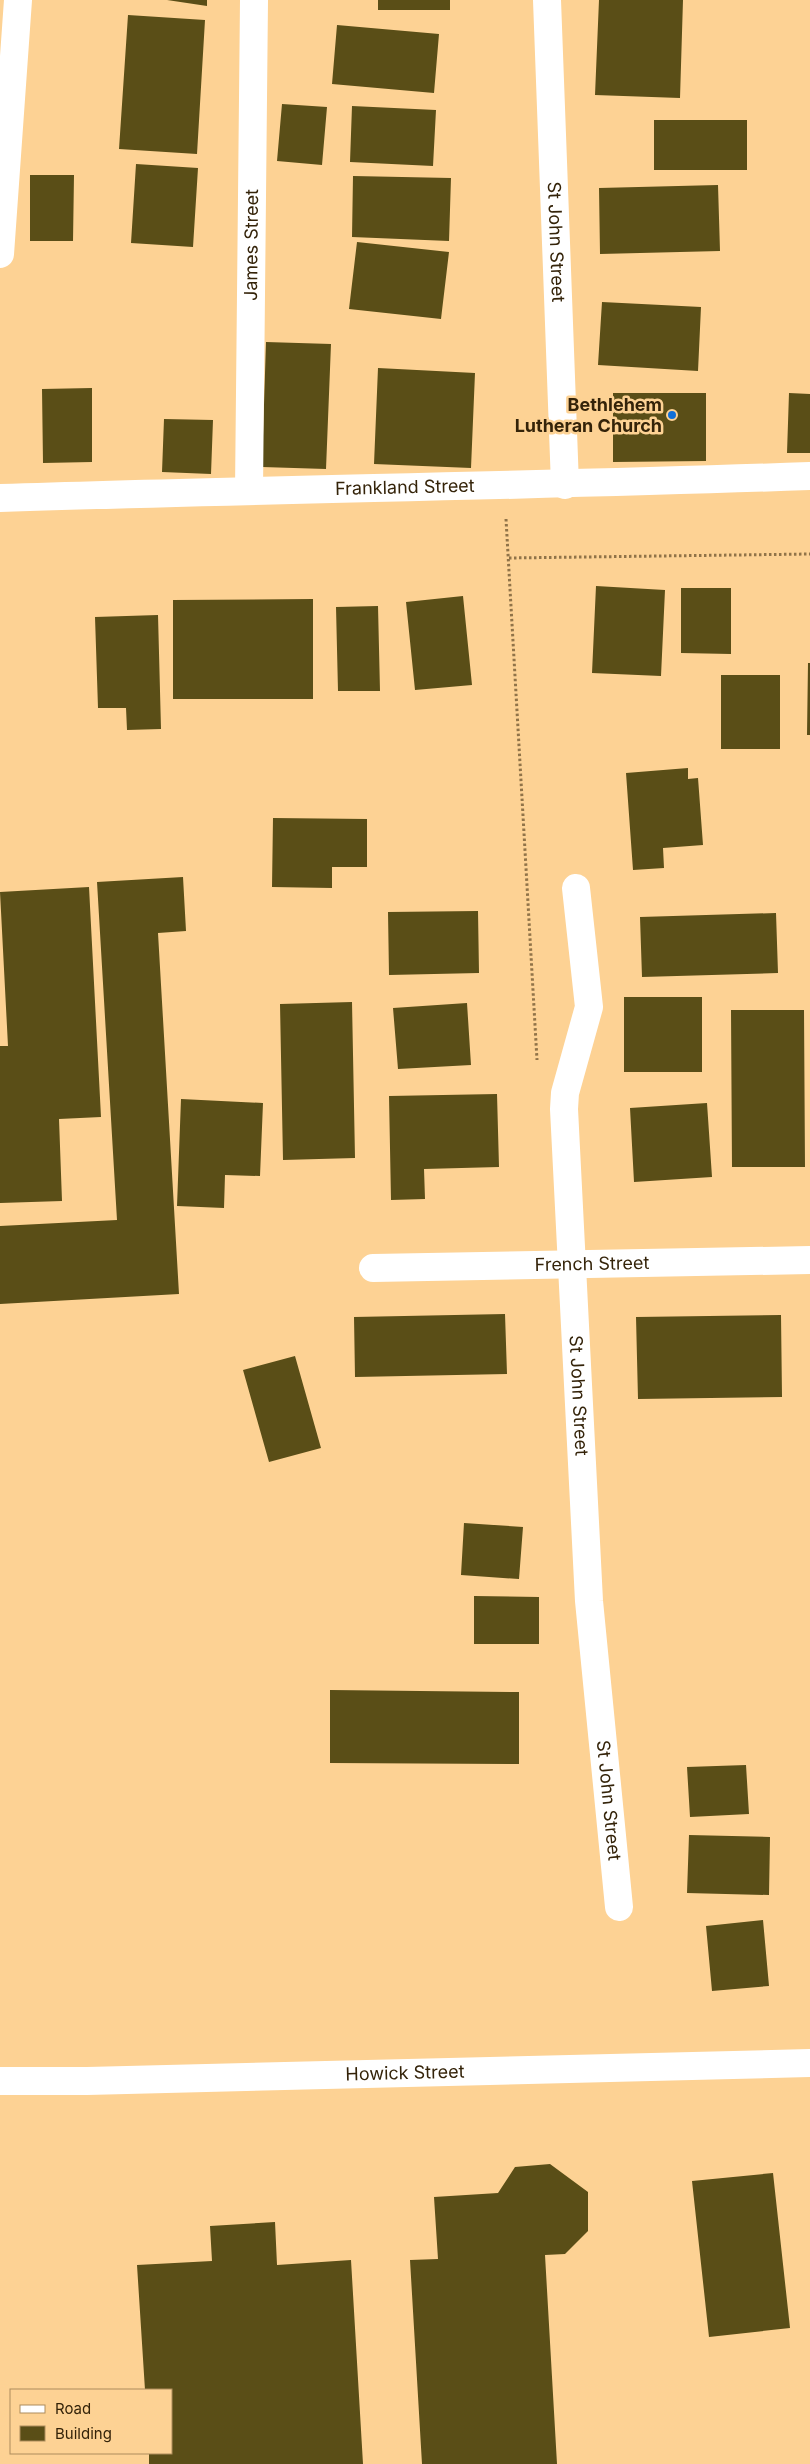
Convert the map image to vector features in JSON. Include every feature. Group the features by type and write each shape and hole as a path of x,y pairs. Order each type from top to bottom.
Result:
{"street":[{"path":"0,254 18,0"},
{"name":"James Street","path":"249,490 254,0"},
{"name":"St John Street","path":"547,0 565,485"},
{"name":"Frankland Street","path":"0,498 504,484 565,485 810,476"},
{"name":"St John Street","path":"576,888 589,1007 565,1093 570,1264 589,1600 619,1906"},
{"name":"French Street","path":"373,1268 810,1260"},
{"name":"Howick Street","path":"0,2081 87,2081 810,2063"}],"path":[{"path":"504,484 537,1064"},
{"path":"509,558 810,554"}],"building":[{"path":"167,0 207,0 207,6"},
{"path":"378,0 450,0 450,10 378,10"},
{"path":"599,0 683,0 680,98 595,95"},
{"path":"128,15 205,20 197,154 119,149"},
{"path":"337,25 439,34 434,93 332,84"},
{"path":"282,104 327,107 322,165 277,161"},
{"path":"352,106 436,110 433,166 350,162"},
{"path":"654,120 747,120 747,170 654,170"},
{"path":"136,164 198,168 193,247 131,243"},
{"path":"30,175 74,175 73,241 30,241"},
{"path":"353,176 451,178 449,241 352,237"},
{"path":"718,185 720,251 600,254 599,188"},
{"path":"357,242 449,252 441,319 349,309"},
{"path":"602,302 701,307 698,371 598,365"},
{"path":"266,342 331,344 326,469 262,467"},
{"path":"378,368 475,373 471,468 374,464"},
{"path":"92,388 92,462 43,463 42,389"},
{"path":"613,393 706,393 706,461 613,462"},
{"path":"789,393 810,394 810,453 787,453"},
{"path":"164,419 213,420 211,474 162,472"},
{"path":"596,586 665,590 661,676 592,673"},
{"path":"681,588 731,588 731,654 681,653"},
{"path":"463,596 472,685 415,690 406,602"},
{"path":"313,599 313,699 173,699 173,600"},
{"path":"378,606 380,691 338,691 336,607"},
{"path":"158,615 161,729 127,730 126,708 98,708 95,617"},
{"path":"808,663 810,663 810,735 807,735"},
{"path":"721,675 780,675 780,749 721,749"},
{"path":"688,768 688,779 698,778 703,845 663,848 664,868 633,870 626,773"},
{"path":"273,818 367,819 367,867 332,867 332,888 272,887"},
{"path":"183,877 186,931 158,933 179,1294 0,1304 0,1226 117,1220 97,882"},
{"path":"89,887 101,1117 59,1119 62,1201 0,1203 0,1046 8,1046 0,892"},
{"path":"478,911 479,973 389,975 388,912"},
{"path":"776,913 778,973 642,977 640,917"},
{"path":"624,997 702,997 702,1072 624,1072"},
{"path":"352,1002 355,1158 283,1160 280,1004"},
{"path":"467,1003 471,1065 398,1069 393,1008"},
{"path":"731,1010 804,1010 805,1167 732,1167"},
{"path":"497,1094 499,1167 424,1169 425,1199 391,1200 389,1096"},
{"path":"181,1099 263,1103 260,1176 225,1175 224,1208 177,1206"},
{"path":"707,1103 712,1177 634,1182 630,1108"},
{"path":"505,1314 507,1374 355,1377 354,1317"},
{"path":"781,1315 782,1397 638,1399 636,1317"},
{"path":"295,1356 321,1448 269,1462 243,1370"},
{"path":"464,1523 523,1527 519,1579 461,1575"},
{"path":"474,1596 539,1597 539,1644 474,1644"},
{"path":"330,1690 519,1692 519,1764 330,1763"},
{"path":"746,1765 749,1814 690,1817 687,1767"},
{"path":"689,1835 770,1837 769,1895 687,1893"},
{"path":"763,1920 769,1986 712,1991 706,1926"},
{"path":"550,2164 588,2192 588,2231 565,2254 545,2255 557,2464 422,2464 410,2260 438,2259 434,2197 498,2193 515,2167"},
{"path":"773,2173 790,2328 709,2337 692,2181"},
{"path":"275,2222 277,2265 351,2260 363,2464 149,2464 149,2454 172,2454 172,2389 145,2389 137,2265 212,2261 210,2226"}],"place":[{"name":"Bethlehem Lutheran Church","path":"672,415"}]}
